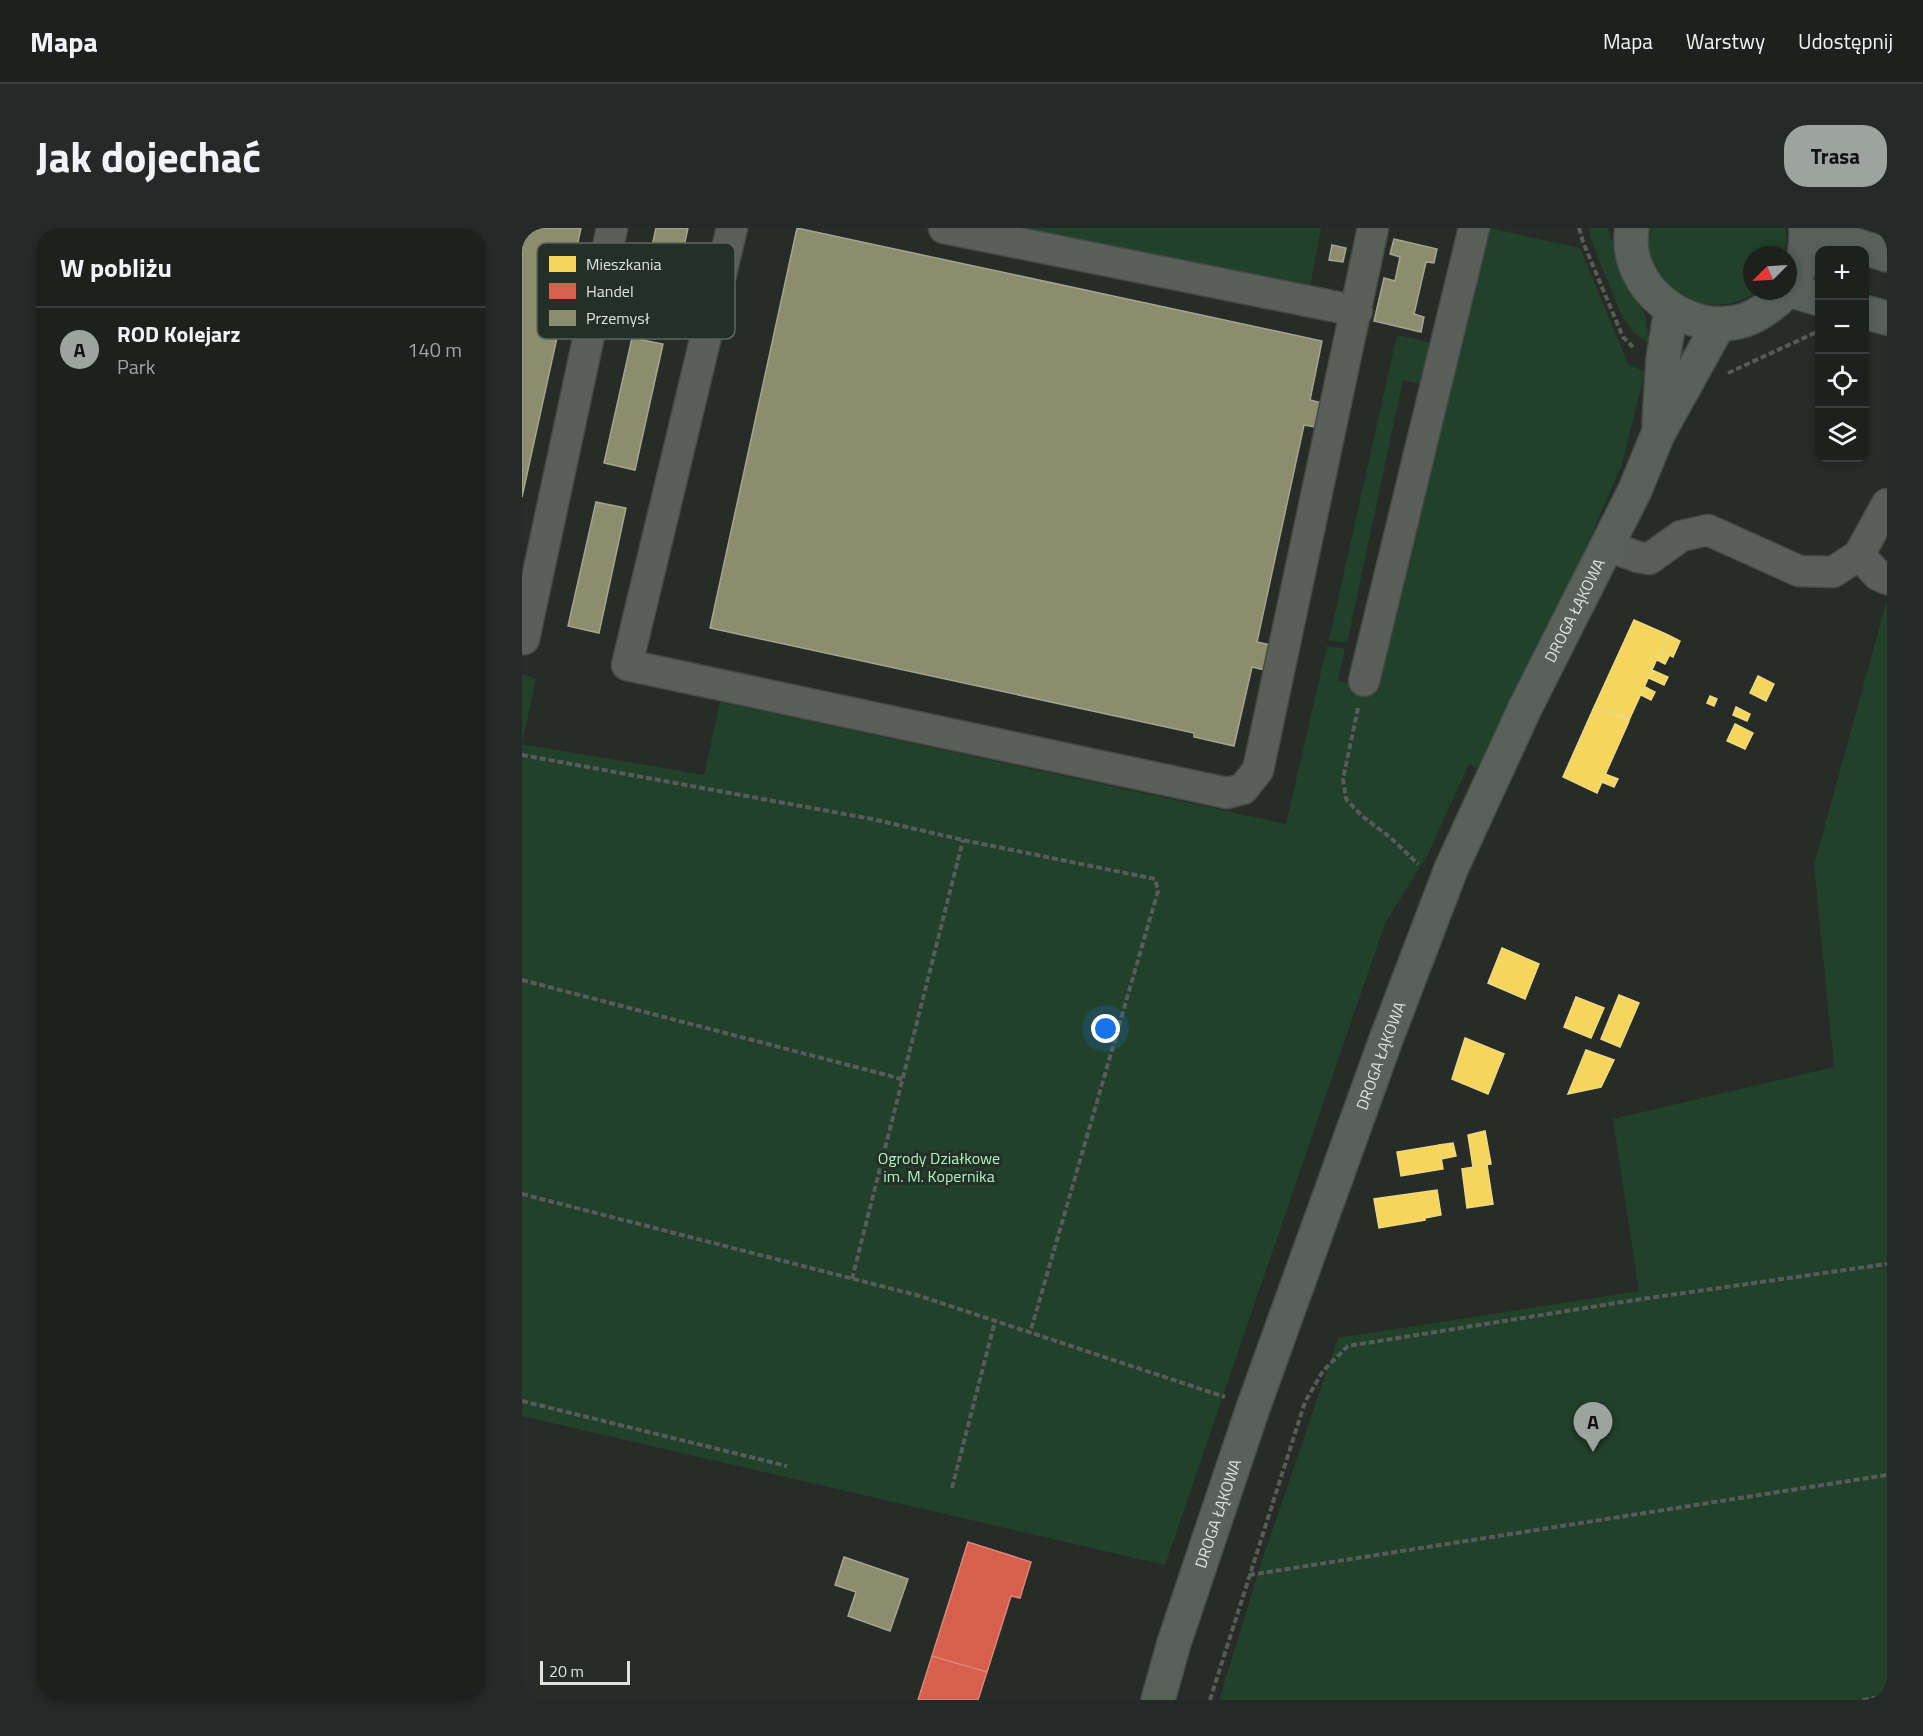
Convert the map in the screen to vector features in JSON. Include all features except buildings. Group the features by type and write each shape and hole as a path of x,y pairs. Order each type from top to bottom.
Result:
{"main road":[{"path":"1632,228 1633,256 1641,277 1654,295 1671,310 1694,320 1719,324 1745,320 1769,308 1777,300"},
{"path":"1797,275 1806,251 1806,229 1887,255"},
{"path":"1797,293 1815,298"},
{"name":"DROGA ŁĄKOWA","path":"1658,434 1663,359 1671,310"},
{"path":"1869,313 1887,318"},
{"name":"DROGA ŁĄKOWA","path":"1158,1700 1174,1643 1253,1408 1381,1053 1451,869 1526,708 1635,490 1658,434 1719,324"}],"lane":[{"path":"609,243 612,228"},
{"path":"728,243 732,228"},
{"path":"944,228 1357,310"},
{"path":"705,339 627,664 1227,793 1243,789 1258,770 1373,228"},
{"path":"1364,681 1474,228"},
{"path":"522,638 524,639 588,339"},
{"path":"1608,546 1649,559 1681,536 1707,530 1799,571 1833,572 1860,555 1887,504"},
{"path":"1860,555 1878,575 1887,579"}],"path":[{"path":"1579,228 1623,336 1634,348"},
{"path":"1718,378 1815,333"},
{"path":"1364,681 1343,779 1346,799 1362,816 1391,838 1411,859 1426,870"},
{"path":"522,755 872,819 1155,879 1158,891 1030,1333"},
{"path":"852,1279 963,840"},
{"path":"522,980 902,1079"},
{"path":"522,1194 920,1296 1253,1408"},
{"path":"1210,1700 1305,1402 1323,1371 1348,1346 1887,1264"},
{"path":"952,1488 995,1321"},
{"path":"522,1401 787,1466"},
{"path":"1249,1575 1887,1475"},
{"path":"1863,1700 1887,1696"}],"green space":[{"path":"1026,228 1321,228 1310,287"},
{"name":"Ogrody Działkowe im. M. Kopernika","path":"1489,228 1580,248 1628,364 1645,372 1622,464 1581,559 1478,768 1469,764 1427,856 1385,923 1165,1565 522,1416 522,744 704,775 720,702 1286,824 1327,646 1345,649 1338,681 1377,689 1445,389 1403,380 1347,643 1329,640 1397,335 1450,347"},
{"path":"1590,228 1608,228 1624,276 1645,315 1650,345 1633,332 1621,314 1590,237"},
{"path":"1648,228 1785,228 1787,237 1786,246 1743,246 1743,299 1719,304 1700,303 1682,296 1667,285 1656,270 1649,250"},
{"path":"1887,600 1887,1700 1219,1700 1260,1567 1338,1338 1639,1291 1613,1119 1834,1067 1814,865"},
{"path":"522,674 536,679 522,744"}],"place":[{"name":"ROD Kolejarz","path":"1593,1452"}]}
